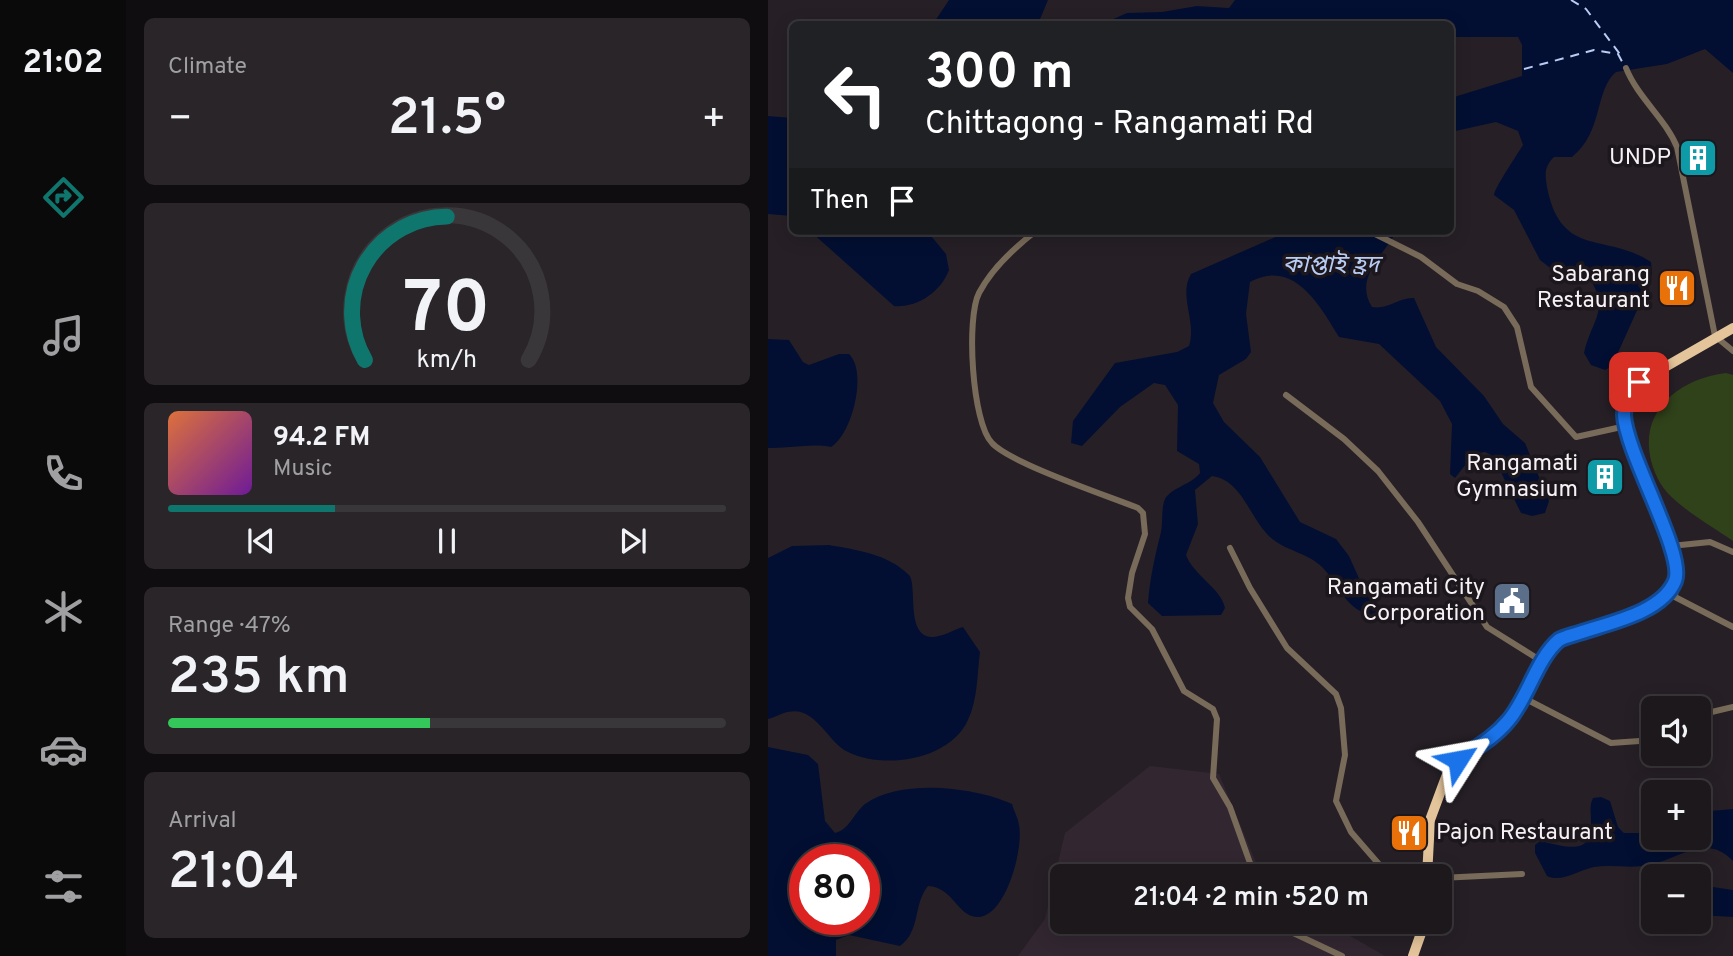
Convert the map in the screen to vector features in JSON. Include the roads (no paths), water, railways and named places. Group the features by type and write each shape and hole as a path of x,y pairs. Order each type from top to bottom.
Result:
{"highway":[{"path":"1428,864 1431,820 1446,777 1458,760 1509,721 1559,640 1655,604 1675,582 1677,573 1668,534 1656,514 1624,414 1628,399 1639,382 1733,328"},
{"path":"1413,956 1421,934"}],"street":[{"path":"1626,68 1632,82 1670,130 1677,147 1715,336 1733,351"},
{"path":"1032,235 999,264 978,294 973,309 971,326 975,389 984,430 1000,450 1138,508 1143,513 1145,534 1128,598 1136,614 1152,629 1184,691 1213,709 1217,719 1213,778 1230,807 1250,864"},
{"path":"1377,235 1421,257 1456,284 1478,291 1512,315 1531,387 1576,437 1626,426"},
{"path":"1285,395 1344,439 1378,471 1418,522 1487,627 1543,662"},
{"path":"1671,546 1710,542 1733,552"},
{"path":"1229,548 1287,648 1336,694 1341,708 1345,755 1336,801 1351,832 1379,864"},
{"path":"1677,573 1675,597 1733,627"},
{"path":"1524,698 1611,743 1641,741"},
{"path":"1711,712 1733,707"},
{"path":"1452,877 1522,873"},
{"path":"1295,934 1342,956"}],"water":[{"path":"949,0 1048,0 1039,21 935,21"},
{"path":"1235,0 1733,0 1733,73 1705,49 1667,64 1616,72 1604,90 1594,124 1582,147 1572,157 1554,157 1547,167 1547,187 1554,210 1563,225 1587,240 1634,253 1651,262 1652,273 1648,286 1612,366 1605,370 1591,365 1584,353 1599,306 1598,297 1587,275 1549,267 1540,260 1514,210 1494,195 1523,145 1518,131 1496,122 1454,131 1454,97 1522,76 1522,45 1518,37 1454,37 1454,21 1109,21 1127,13 1162,12 1197,6 1229,8"},
{"path":"768,116 789,118 789,216 768,214"},
{"path":"814,235 930,235 946,254 949,270 945,278 927,297 911,304 894,306"},
{"name":"কাপ্তাই হ্রদ","path":"1280,235 1394,235 1368,277 1367,296 1372,307 1383,307 1403,299 1414,298 1436,347 1484,396 1503,424 1525,443 1549,501 1545,513 1532,516 1521,513 1493,456 1485,452 1474,454 1455,478 1450,474 1452,424 1440,401 1379,344 1339,337 1304,289 1280,276 1266,276 1250,282 1246,314 1251,352 1246,359 1219,375 1213,403 1224,422 1260,457 1300,522 1336,539 1349,556 1367,596 1377,605 1376,612 1373,615 1356,609 1323,568 1310,558 1273,540 1237,491 1222,479 1212,476 1195,490 1198,524 1186,555 1218,594 1225,608 1221,615 1162,616 1148,603 1165,499 1200,473 1199,464 1177,451 1178,405 1165,385 1154,383 1120,407 1082,446 1071,443 1073,421 1115,363 1177,352 1189,346 1191,327 1186,291 1191,274"},
{"path":"768,339 789,340 803,362 809,365 839,354 849,354 855,363 857,388 851,417 839,440 831,447 768,448"},
{"path":"829,545 872,554 901,568 911,580 918,628 924,634 936,637 963,627 980,652 971,712 959,734 947,744 915,758 879,760 848,752 814,719 798,711 768,719 768,558 792,546"},
{"path":"768,747 808,755 818,764 825,821 835,833 848,825 865,804 898,791 918,788 959,790 1012,804 1020,835 1016,864 1004,894 987,914 977,917 970,915 943,891 928,886 920,901 911,933 900,946 849,935 836,940 836,956 768,956"},
{"path":"1601,797 1610,801 1618,827 1624,833 1641,833 1641,850 1692,850 1641,866 1601,866 1564,877 1547,876 1535,853 1535,845 1540,841 1574,847 1587,841 1591,833 1590,810 1593,798"},
{"path":"1733,809 1733,861 1713,849 1711,811"},
{"path":"1711,887 1733,890 1733,917 1711,916"}],"place":[{"name":"UNDP","path":"1698,158"},
{"name":"Sabarang Restaurant","path":"1677,288"},
{"name":"Rangamati Gymnasium","path":"1605,477"},
{"name":"Rangamati City Corporation","path":"1512,601"},
{"name":"Pajon Restaurant","path":"1409,833"}]}
